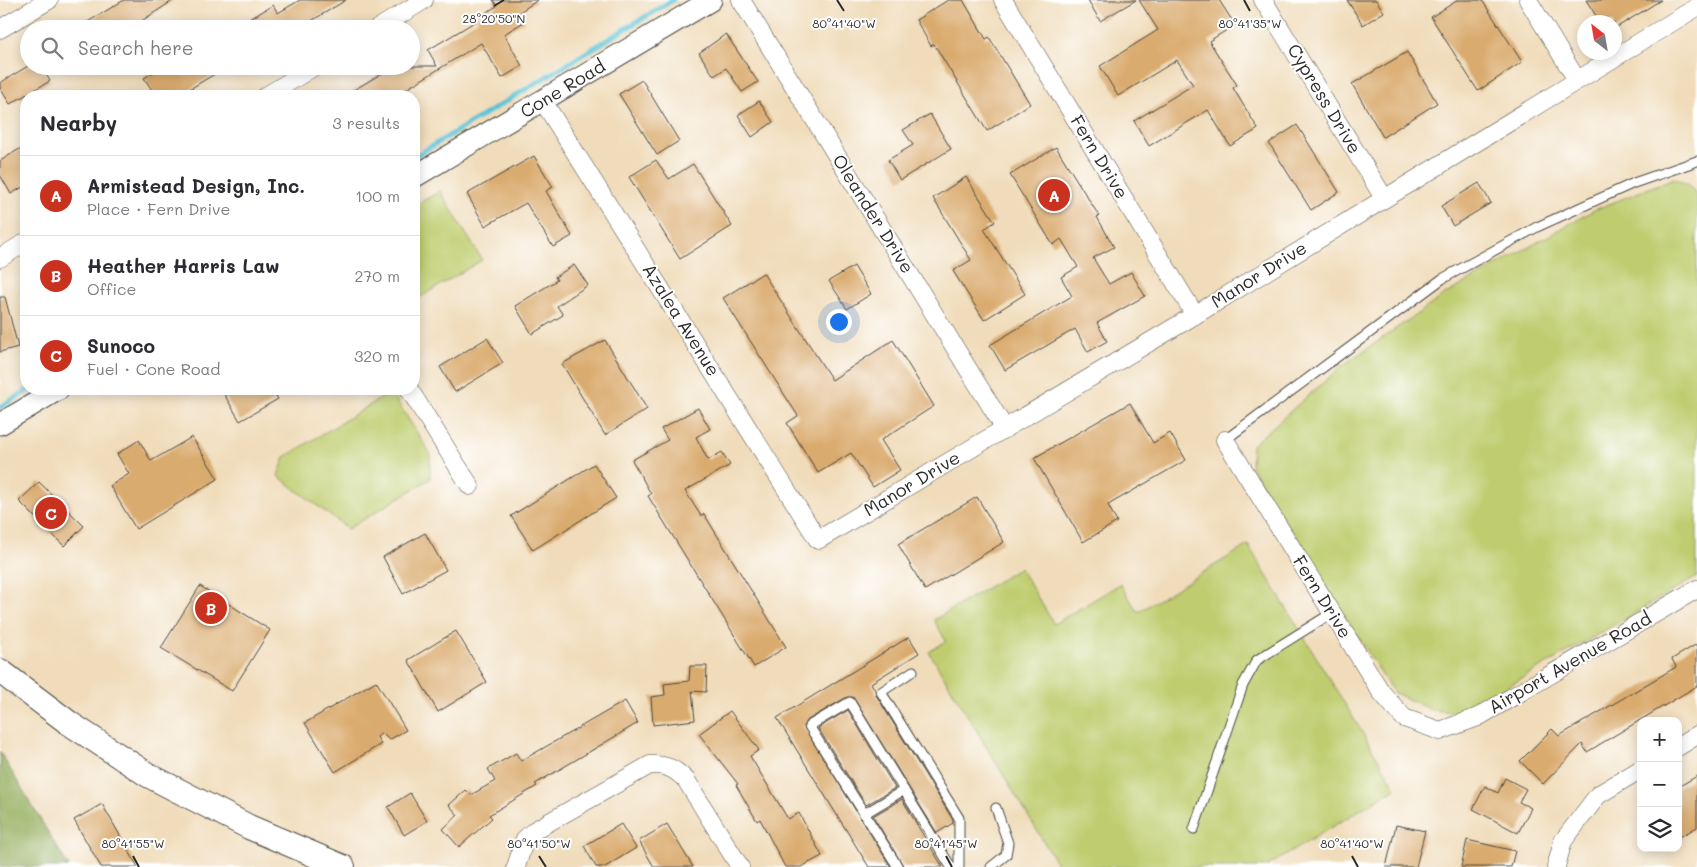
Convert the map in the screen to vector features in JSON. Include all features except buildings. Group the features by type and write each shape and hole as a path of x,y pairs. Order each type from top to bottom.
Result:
{"main road":[{"path":"0,671 69,723 148,775 249,827 343,867"}],"street":[{"path":"0,30 49,0"},
{"path":"392,20 424,0"},
{"name":"Cone Road","path":"420,173 711,0"},
{"name":"Oleander Drive","path":"741,0 1005,429"},
{"name":"Fern Drive","path":"1003,0 1195,315"},
{"name":"Cypress Drive","path":"1263,0 1384,198"},
{"path":"1528,0 1577,80"},
{"name":"Manor Drive","path":"818,540 1195,315 1697,7"},
{"path":"276,90 300,75"},
{"name":"Azalea Avenue","path":"543,101 818,540"},
{"path":"0,258 20,246"},
{"path":"0,424 49,395"},
{"path":"413,395 470,486"},
{"name":"Fern Drive","path":"1225,440 1381,692 1404,718 1440,731"},
{"name":"Airport Avenue Road","path":"1440,731 1478,717 1697,589"},
{"path":"1682,745 1697,736"},
{"path":"516,867 525,839 535,830 650,765 661,765 678,772 686,780 740,867"},
{"path":"1556,867 1563,841 1598,795 1637,771"}],"lane":[{"path":"1225,440 1442,279 1537,227 1634,183 1697,161"},
{"path":"1194,829 1244,685 1258,660 1332,613"},
{"path":"913,671 881,692 959,818 959,867"},
{"path":"898,867 809,726 850,702 951,867"},
{"path":"864,814 904,790"},
{"path":"991,867 1006,855 1008,844 996,808"}],"green space":[{"path":"1674,178 1690,186 1697,196 1697,577 1462,713 1431,710 1393,692 1251,467 1252,445 1342,366 1446,294 1594,210"},
{"path":"440,191 482,260 420,297 420,203"},
{"path":"386,395 393,395 430,453 430,479 348,529 278,476 285,457"},
{"path":"1248,545 1396,788 1266,867 1059,867 929,652 946,641 934,620 1020,568 1054,624 1120,584 1138,612"},
{"path":"0,752 69,867 0,867"}],"waterway":[{"path":"420,153 673,0"},
{"path":"0,407 20,395"}],"place":[{"name":"Armistead Design, Inc.","path":"1054,195"},
{"name":"Sunoco","path":"51,513"},
{"name":"Heather Harris Law","path":"211,608"}]}
